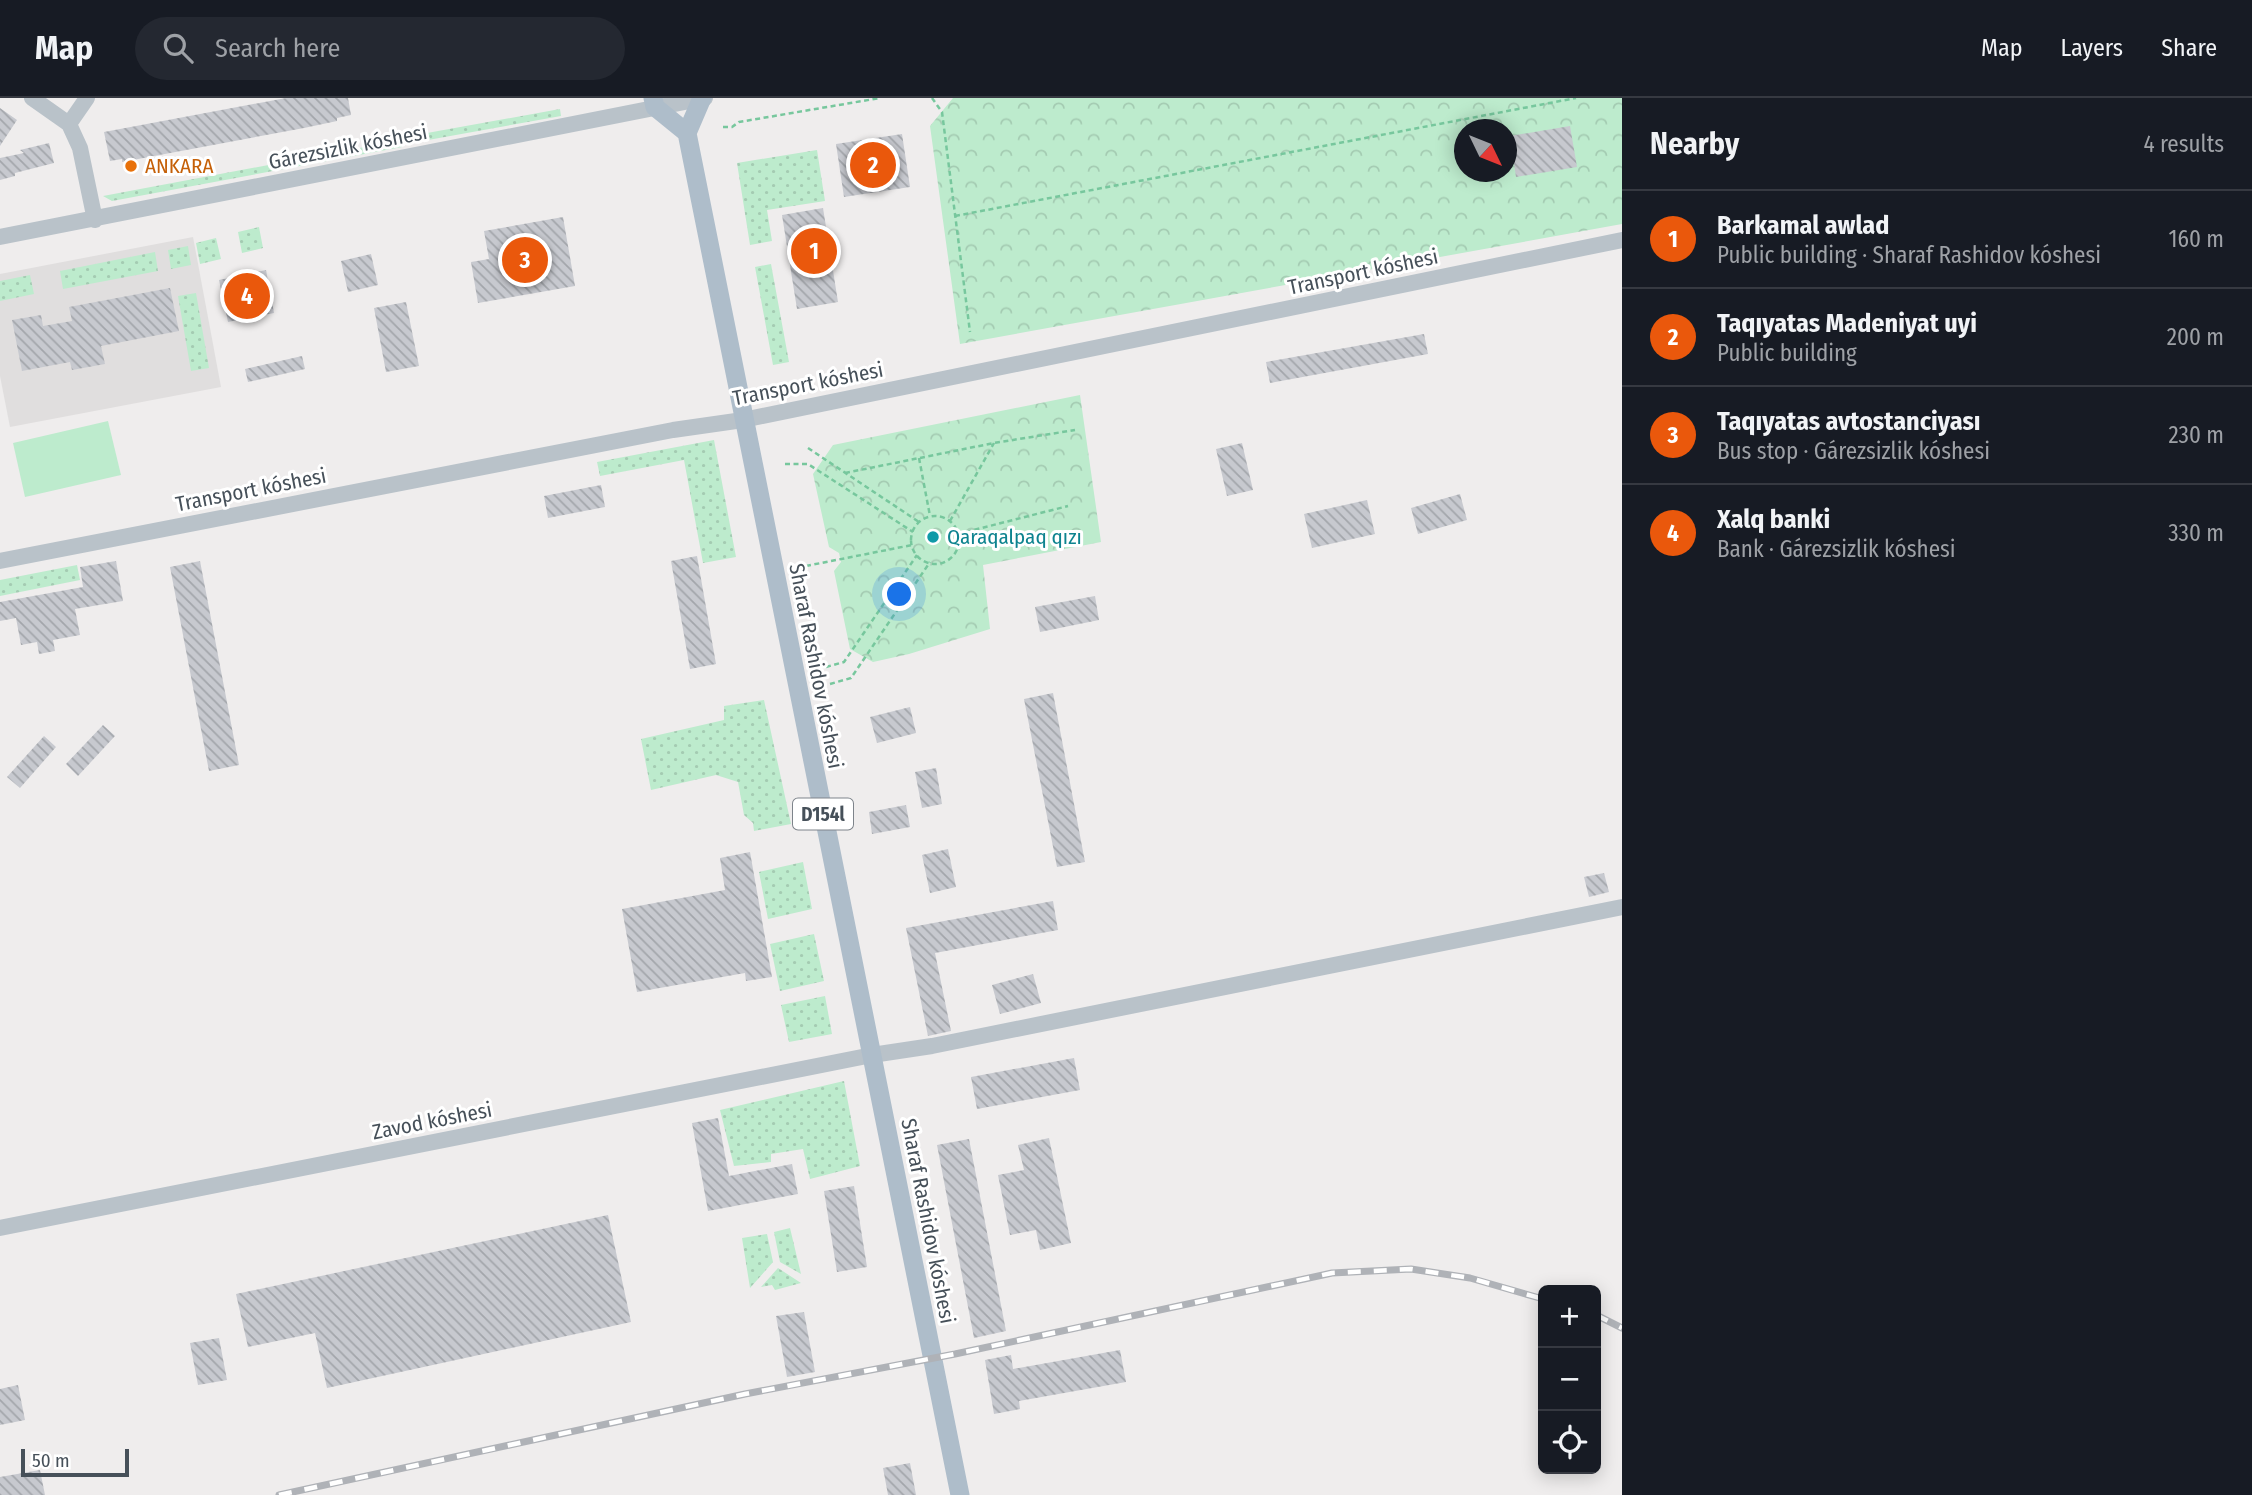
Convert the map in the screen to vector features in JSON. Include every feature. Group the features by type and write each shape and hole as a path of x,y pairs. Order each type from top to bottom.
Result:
{"main road":[{"path":"654,103 687,133 703,98"},
{"name":"Sharaf Rashidov kóshesi","path":"687,133 960,1495"}],"street":[{"path":"32,98 69,124 80,148 96,220"},
{"path":"69,124 87,98"},
{"name":"Gárezsizlik kóshesi","path":"0,237 96,220 654,103 703,98"},
{"name":"Transport kóshesi","path":"0,561 673,430 743,420 1622,240"},
{"name":"Zavod kóshesi","path":"0,1228 872,1055 932,1046 1622,907"}],"path":[{"path":"723,127 880,98"},
{"path":"932,98 942,113 970,332"},
{"path":"955,216 1576,98"},
{"path":"845,473 994,443 1075,430"},
{"path":"950,521 994,443"},
{"path":"808,449 919,522"},
{"path":"919,458 930,516"},
{"path":"785,464 808,464 913,532"},
{"path":"958,534 1069,506"},
{"path":"930,516 940,516 950,521 958,534 958,546 949,558 942,562 930,562 917,555 912,545 913,532 919,522 930,516"},
{"path":"806,566 912,545"},
{"path":"826,667 845,662 917,555"},
{"path":"830,684 851,678 930,562"}],"shaded area":[{"path":"193,237 221,387 10,427 0,376 0,274"}],"green space":[{"path":"953,98 1622,98 1622,224 960,344 930,126"},
{"path":"560,109 561,116 417,142 416,135"},
{"path":"402,140 402,147 112,201 103,196"},
{"path":"817,150 825,201 767,210 772,241 750,245 737,163"},
{"path":"259,227 263,248 242,253 238,232"},
{"path":"216,238 221,259 200,264 196,243"},
{"path":"188,246 191,265 171,269 168,250"},
{"path":"155,252 158,271 63,289 60,271"},
{"path":"771,264 789,362 773,365 755,267"},
{"path":"30,275 34,294 0,301 0,281"},
{"path":"196,293 209,368 191,371 178,296"},
{"path":"1080,395 1101,542 983,565 990,629 873,662 850,649 834,571 841,562 839,553 829,547 813,474 833,445"},
{"path":"108,421 121,475 25,497 13,443"},
{"path":"714,440 736,557 703,563 684,460 600,476 597,462"},
{"path":"77,565 80,580 0,596 0,580"},
{"path":"764,700 791,824 754,831 753,823 744,815 738,782 716,775 651,790 641,739 724,720 724,706"},
{"path":"803,862 812,909 768,919 759,872"},
{"path":"814,934 824,981 780,991 770,944"},
{"path":"825,996 832,1034 789,1042 781,1005"},
{"path":"844,1081 860,1166 810,1179 803,1149 771,1154 771,1162 734,1166 720,1110"},
{"path":"790,1228 801,1274 780,1262 774,1232"},
{"path":"767,1234 773,1262 750,1288 742,1238"},
{"path":"778,1268 801,1283 775,1290 772,1285 761,1287"}],"building":[{"path":"286,98 348,98 351,115 304,128 122,162 122,159 110,161 104,132"},
{"path":"0,108 17,120 0,146"},
{"path":"1570,126 1577,167 1517,177 1517,135"},
{"path":"902,134 910,187 844,197 836,144"},
{"path":"49,143 54,163 15,173 15,176 0,180 0,158 24,153 20,150"},
{"path":"823,208 838,302 797,309 782,215"},
{"path":"563,217 575,286 478,303 471,262 489,259 484,231"},
{"path":"371,254 378,285 348,292 341,261"},
{"path":"266,270 274,313 228,322 219,280"},
{"path":"170,288 179,331 101,346 105,364 72,370 70,362 22,371 12,320 41,315 43,326 72,321 69,307"},
{"path":"406,302 419,366 386,372 374,308"},
{"path":"1424,334 1428,354 1270,383 1266,362"},
{"path":"302,356 305,369 248,382 245,369"},
{"path":"1242,443 1253,490 1227,496 1216,449"},
{"path":"601,485 605,507 548,518 544,496"},
{"path":"1460,494 1467,520 1418,534 1411,508"},
{"path":"1367,500 1375,534 1312,548 1304,514"},
{"path":"697,556 716,664 690,669 671,561"},
{"path":"116,561 123,601 75,609 80,635 53,640 55,651 39,654 37,642 21,645 16,618 0,621 0,602 83,587 80,567"},
{"path":"200,561 239,765 209,771 170,567"},
{"path":"1095,596 1099,620 1040,632 1035,607"},
{"path":"1053,693 1085,862 1057,867 1024,699"},
{"path":"910,707 916,733 877,743 870,717"},
{"path":"103,725 115,736 78,776 66,764"},
{"path":"44,736 56,747 20,788 7,777"},
{"path":"936,768 942,804 922,808 915,772"},
{"path":"906,805 910,827 872,834 869,812"},
{"path":"948,849 956,887 930,893 922,855"},
{"path":"750,852 772,977 746,981 745,973 637,992 622,909 725,890 720,858"},
{"path":"1604,873 1609,892 1589,897 1584,877"},
{"path":"1053,901 1058,930 935,953 951,1031 928,1036 906,928"},
{"path":"1033,974 1041,1003 1000,1014 992,985"},
{"path":"1074,1058 1080,1090 977,1109 971,1077"},
{"path":"718,1118 729,1176 792,1164 798,1194 708,1211 692,1123"},
{"path":"1049,1138 1071,1243 1040,1250 1036,1230 1010,1235 998,1175 1024,1170 1018,1145"},
{"path":"969,1139 1006,1331 974,1338 937,1145"},
{"path":"854,1186 867,1267 837,1272 824,1191"},
{"path":"608,1215 631,1322 327,1388 315,1333 248,1347 236,1294"},
{"path":"804,1312 815,1372 787,1377 776,1316"},
{"path":"219,1338 227,1380 198,1385 190,1343"},
{"path":"1120,1350 1126,1382 1019,1401 1020,1409 994,1414 985,1360 1011,1355 1013,1369"},
{"path":"18,1385 25,1420 0,1425 0,1389"},
{"path":"910,1463 916,1495 888,1495 883,1468"},
{"path":"40,1470 45,1495 0,1495 0,1477"}],"railway":[{"path":"279,1495 745,1394 955,1354 1332,1273 1411,1269 1470,1278 1538,1298"},
{"path":"1601,1318 1622,1328"}],"place":[{"name":"Taqıyatas Madeniyat uyi","path":"873,165"},
{"name":"ANKARA","path":"131,166"},
{"name":"Barkamal awlad","path":"814,251"},
{"name":"Taqıyatas avtostanciyası","path":"525,260"},
{"name":"Xalq banki","path":"247,296"},
{"name":"Qaraqalpaq qızı","path":"933,537"}]}
